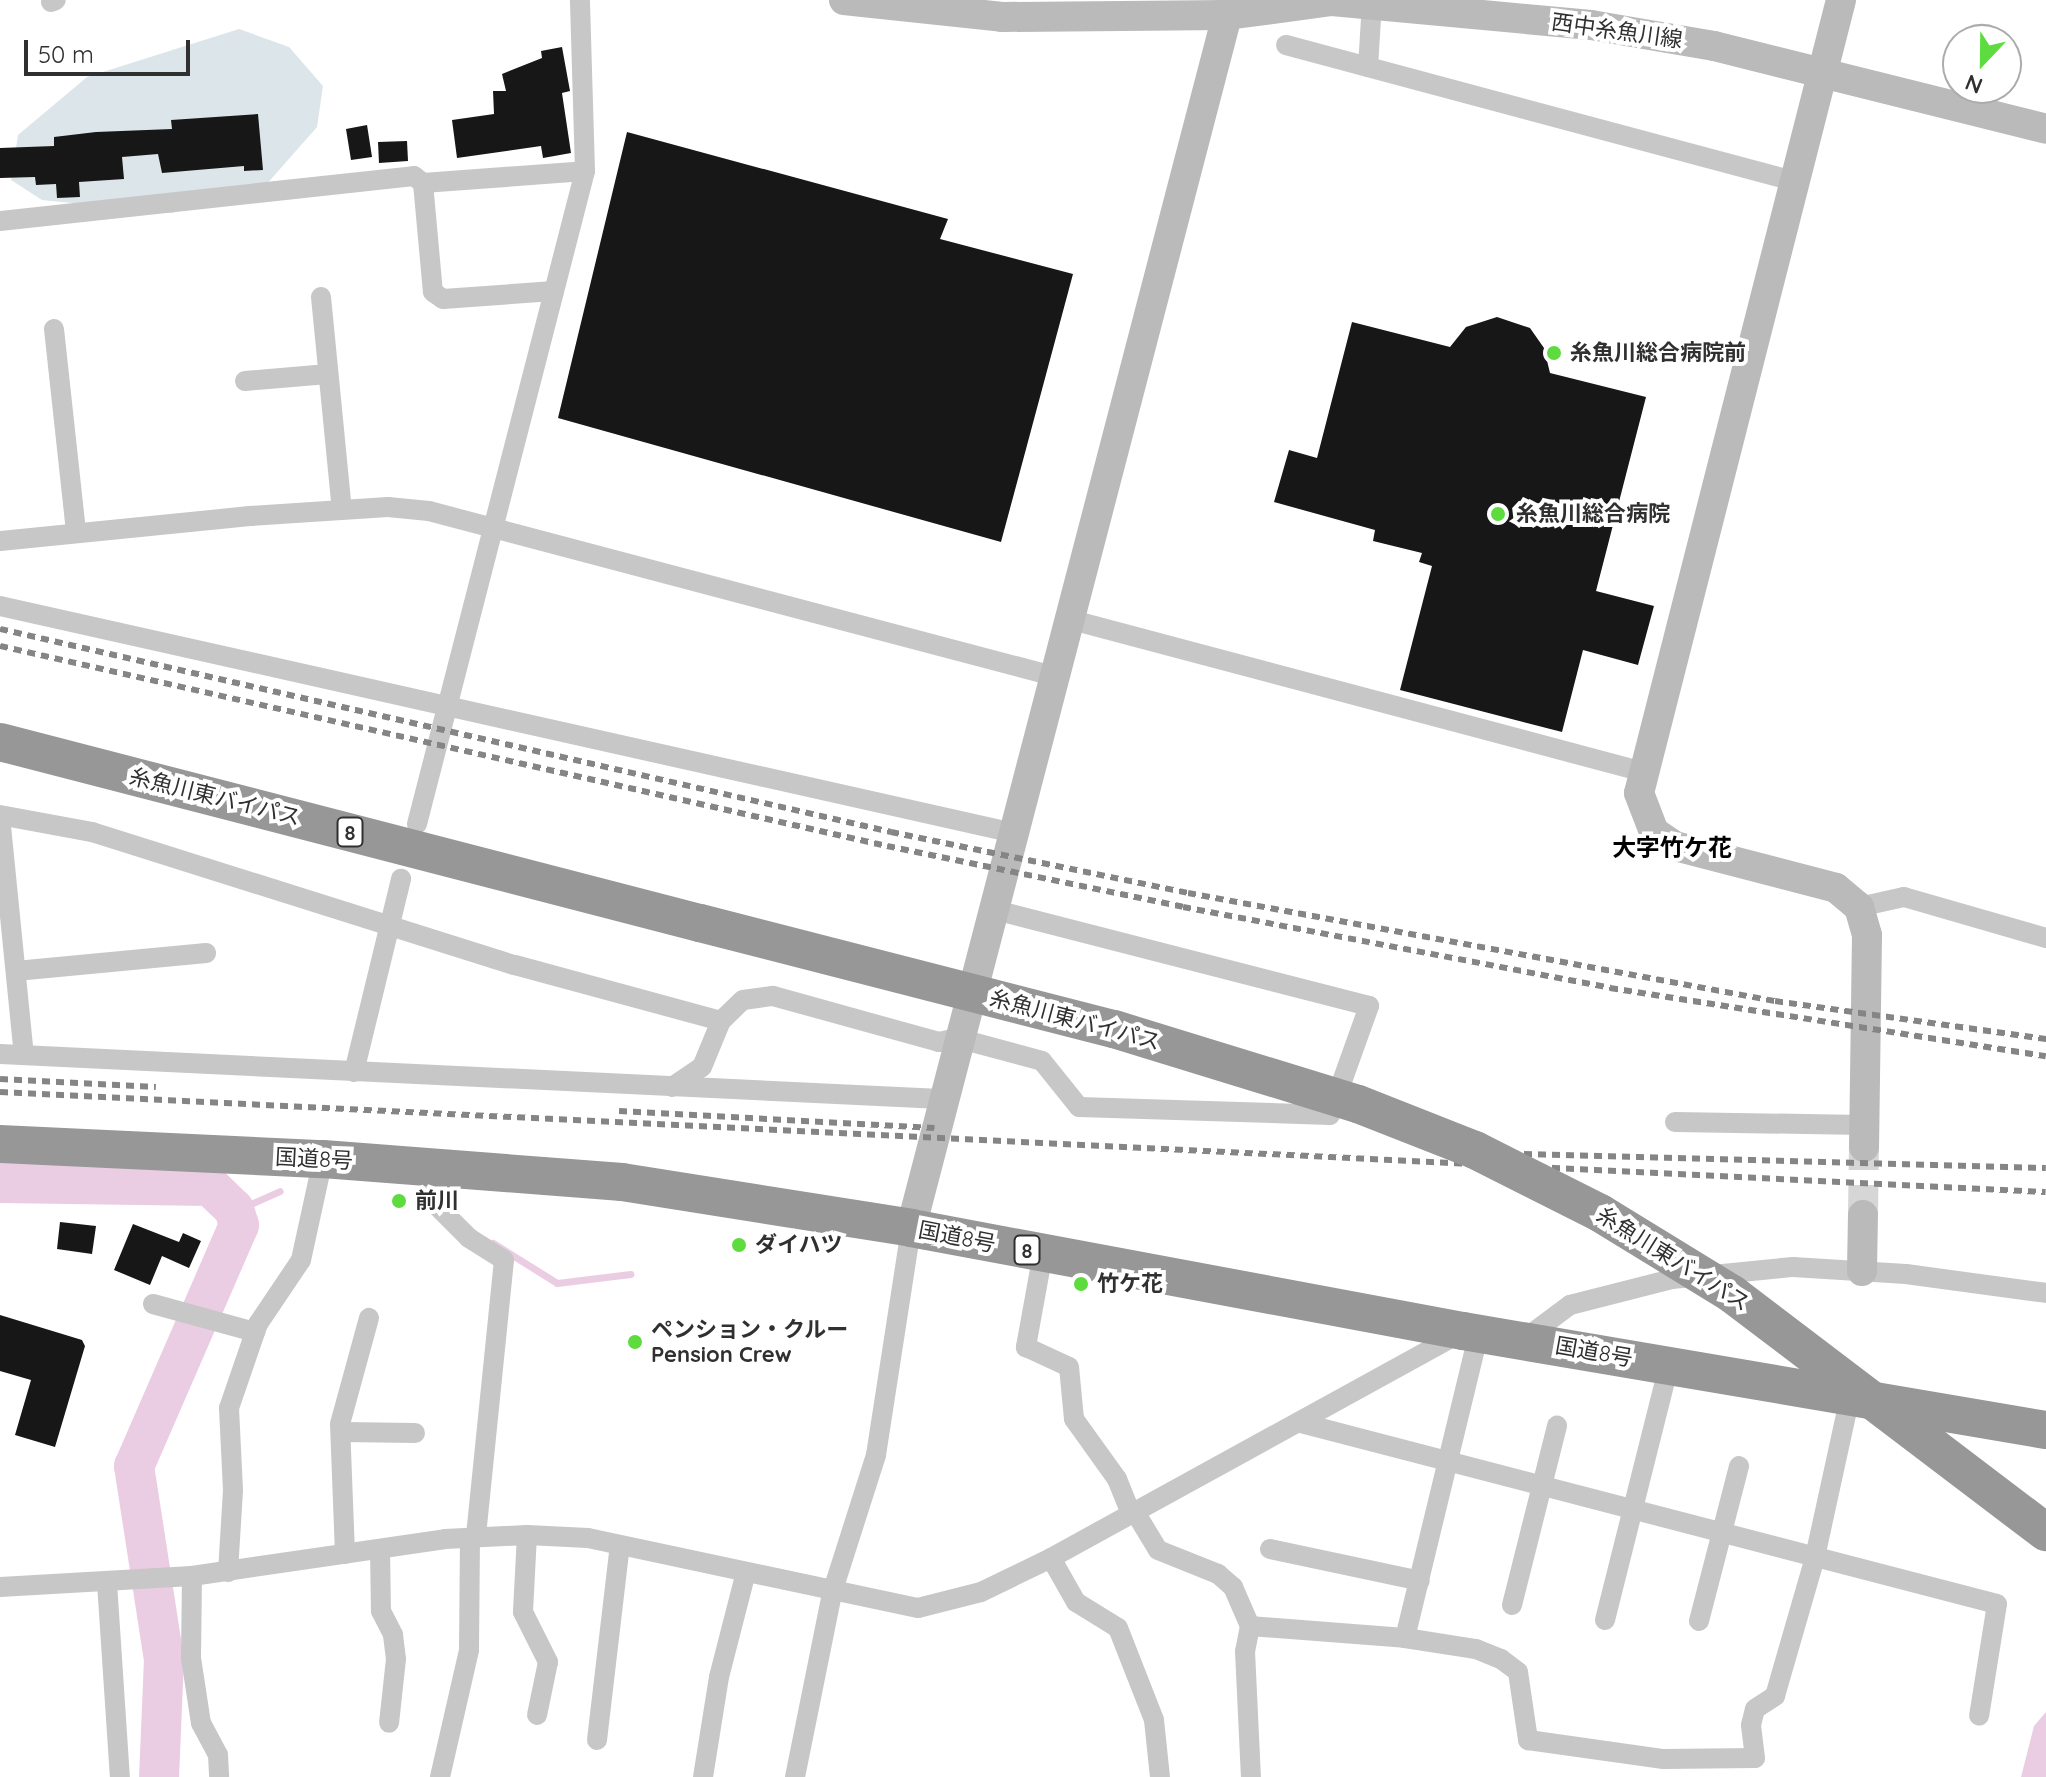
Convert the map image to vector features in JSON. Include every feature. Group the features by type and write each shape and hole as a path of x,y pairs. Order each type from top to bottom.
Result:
{"highway":[{"name":"糸魚川東バイパス","path":"0,742 1114,1029 1358,1104 1475,1150 1600,1213 1732,1294 2046,1532"},
{"name":"国道8号","path":"0,1144 323,1159 622,1182 911,1228 1471,1332 2046,1430"}],"street":[{"path":"417,824 585,171 580,0"},
{"path":"1675,1122 1864,1136 1867,935 1859,907 1836,888 1675,846 1654,832 1642,814 1640,771 1841,0"},
{"name":"西中糸魚川線","path":"856,1 1002,17 1332,1 1372,2 1591,25 1823,72 2046,129"},
{"path":"1368,67 1372,2"},
{"path":"795,1777 832,1593 876,1455 911,1228 941,1099 1057,677 1229,7"},
{"path":"1286,45 1794,181"},
{"path":"0,221 414,176 423,183 585,171"},
{"path":"423,183 433,292 443,299 554,291"},
{"path":"321,297 342,510"},
{"path":"54,329 76,533"},
{"path":"245,381 328,374"},
{"path":"0,541 342,510 429,511 493,531 1057,677"},
{"path":"0,606 1014,833"},
{"path":"1072,620 1640,771"},
{"path":"24,1055 16,971 5,917 0,815 92,832 390,922 515,965 721,1021"},
{"path":"354,1072 401,879"},
{"path":"1859,907 1904,897 2046,938"},
{"path":"672,1087 702,1067 721,1021 743,1000 773,996 939,1042 957,1038 1042,1061 1079,1107 1330,1115 1369,1006 991,909"},
{"path":"16,971 206,953"},
{"path":"0,1054 941,1099"},
{"path":"228,1572 233,1490 229,1408 255,1332 301,1260 323,1159"},
{"path":"433,1166 431,1200 469,1238 504,1260 473,1538 469,1650 440,1777"},
{"path":"1862,1271 1863,1215"},
{"path":"1043,1253 1026,1347 1069,1367 1074,1419 1117,1479 1133,1513 1158,1550 1218,1574 1233,1587 1250,1626 1245,1651 1251,1777"},
{"path":"1523,1340 1570,1305 1672,1279 1793,1267 1862,1271 2046,1293"},
{"path":"153,1304 255,1332"},
{"path":"345,1554 344,1432 340,1424 369,1318"},
{"path":"0,1587 184,1577 380,1549 527,1535 620,1545 832,1593 918,1608 981,1592 1051,1558 1471,1332"},
{"path":"1405,1638 1449,1463 1471,1332"},
{"path":"1605,1620 1669,1365"},
{"path":"1250,1626 1405,1638 1476,1649 1518,1672 1528,1740 1664,1759 1755,1758 1751,1725 1755,1709 1775,1696 1815,1557 1850,1396"},
{"path":"1301,1423 1997,1604 1979,1716"},
{"path":"1512,1605 1557,1426"},
{"path":"344,1432 415,1433"},
{"path":"1699,1621 1739,1466"},
{"path":"527,1535 523,1612 548,1662 537,1715"},
{"path":"597,1740 620,1545"},
{"path":"380,1549 381,1611 393,1635 396,1659 389,1723"},
{"path":"1270,1549 1420,1581"},
{"path":"1051,1558 1076,1602 1118,1628 1154,1720 1160,1777"},
{"path":"703,1777 719,1677 746,1572"},
{"path":"184,1577 191,1658 201,1723 218,1755 219,1777"},
{"path":"115,1582 120,1777"}],"shaded area":[{"path":"239,29 289,47 323,86 317,127 265,186 172,213 42,200 11,180 18,135 87,77"},
{"path":"2046,1712 2046,1777 2021,1777 2034,1726"}],"building":[{"path":"562,47 570,91 562,93 571,153 543,158 541,146 457,158 452,120 494,114 493,91 506,91 502,74 542,58 541,51"},
{"path":"258,114 263,170 244,171 244,166 162,173 158,154 122,157 124,179 79,182 80,197 57,198 56,184 36,185 35,177 0,178 0,148 54,146 54,137 96,132 172,129 171,120"},
{"path":"367,125 372,157 351,160 346,129"},
{"path":"627,132 948,219 940,239 1073,274 1001,542 558,418"},
{"path":"407,141 408,161 379,163 378,142"},
{"name":"糸魚川総合病院","path":"1497,317 1530,328 1544,348 1550,373 1646,397 1596,591 1654,606 1638,665 1583,650 1562,732 1400,690 1432,566 1419,562 1422,553 1373,541 1375,530 1274,502 1289,450 1317,458 1352,322 1450,347 1466,327"},
{"path":"60,1222 96,1226 92,1254 57,1249"},
{"path":"133,1224 179,1242 183,1233 201,1241 189,1268 162,1256 150,1285 114,1270"},
{"path":"0,1315 82,1340 85,1346 55,1447 15,1435 31,1380 0,1371"}],"waterway":[{"name":"前川","path":"0,1183 210,1186 234,1209 239,1225 134,1466 164,1659 159,1777"},
{"path":"236,1216 244,1207 280,1191"},
{"path":"493,1243 557,1283 630,1274"}],"tunnel":[{"path":"1863,1215 1864,1147"}],"railway":[{"path":"0,629 891,832 1188,893 1775,1001 2046,1039"},
{"path":"0,646 887,846 1183,907 1610,988 2046,1056"},
{"path":"0,1079 156,1087"},
{"path":"0,1092 2046,1192"},
{"path":"619,1111 935,1128"},
{"path":"1454,1152 2046,1168"}],"place":[{"name":"糸魚川総合病院前","path":"1554,353"},
{"name":"糸魚川総合病院","path":"1498,514"},
{"name":"前川","path":"399,1201"},
{"name":"ダイハツ","path":"739,1245"},
{"name":"竹ケ花","path":"1081,1284"},
{"name":"ペンション・クルー Pension Crew","path":"635,1342"}],"district":[{"name":"大字竹ケ花","path":"1672,848"}]}
